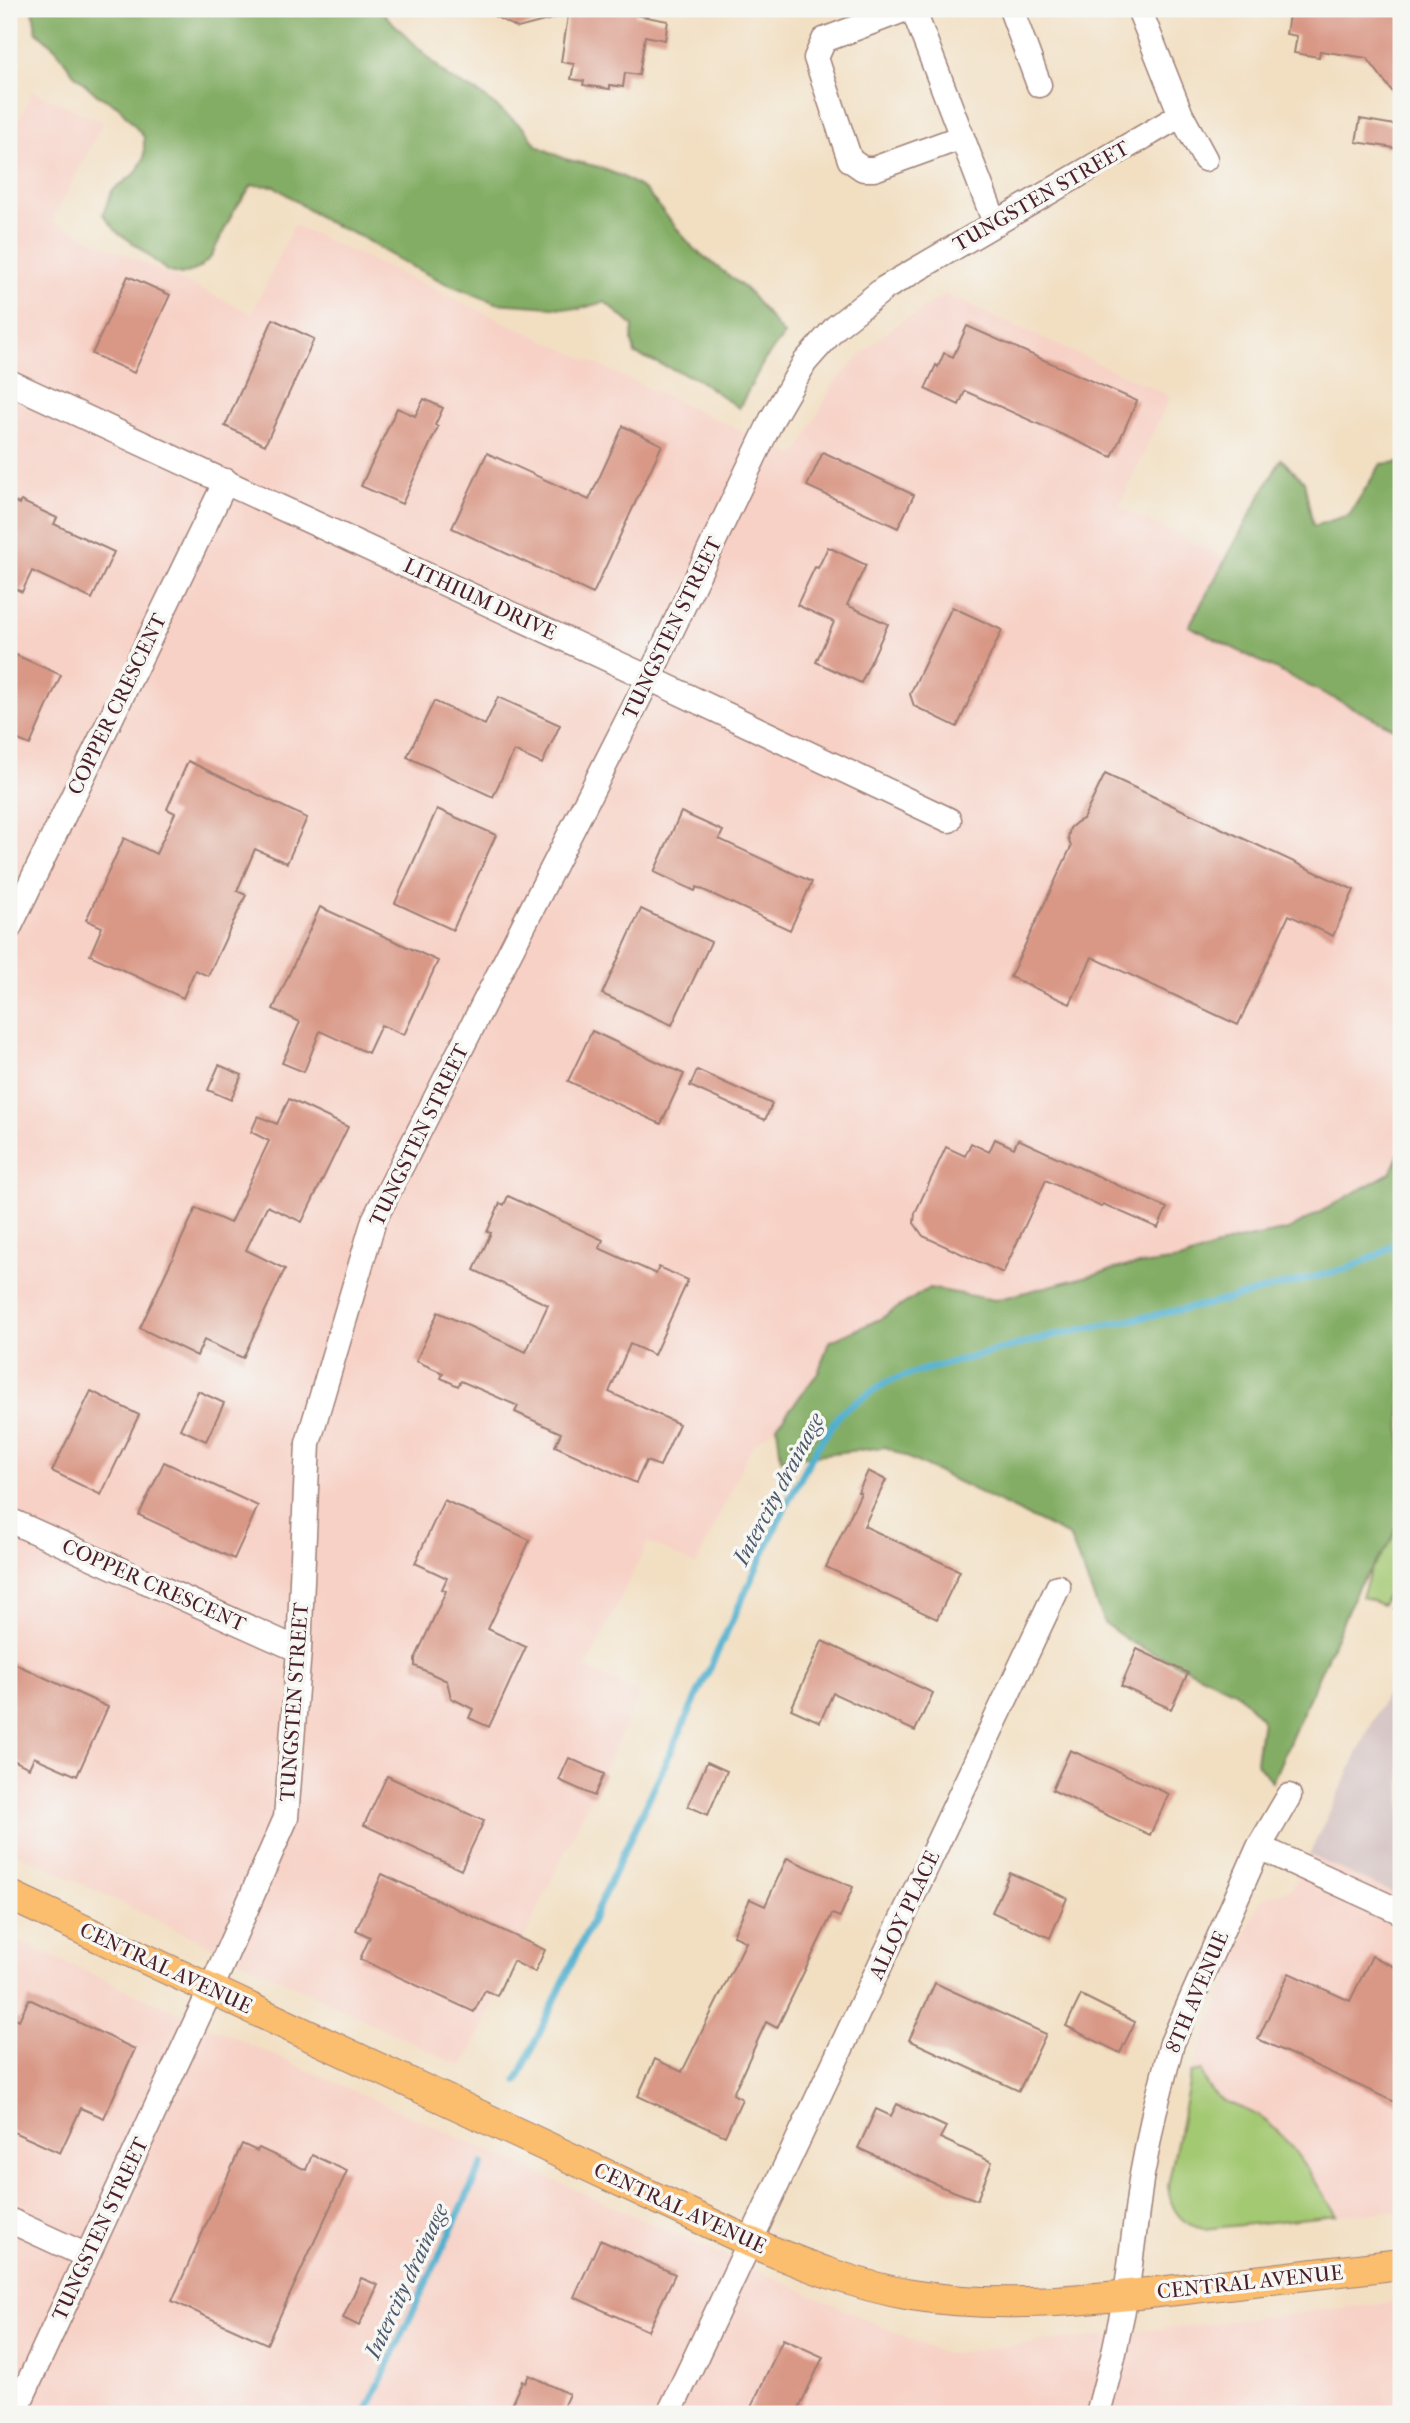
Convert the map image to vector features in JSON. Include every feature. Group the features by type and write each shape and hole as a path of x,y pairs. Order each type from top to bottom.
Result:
{"main road":[{"name":"CENTRAL AVENUE","path":"9,1895 750,2242 822,2272 867,2286 912,2295 1024,2304 1126,2296 1401,2264"}],"street":[{"path":"906,9 824,40 818,49 816,58 850,160 863,169 874,169 962,137"},
{"path":"913,9 995,223"},
{"path":"1011,9 1039,85"},
{"path":"1139,9 1181,115 1205,159"},
{"name":"TUNGSTEN STREET","path":"14,2414 211,1989 286,1818 299,1650 308,1443 374,1220 649,678 772,419 805,362 836,327 885,288 1181,115"},
{"name":"LITHIUM DRIVE","path":"9,382 949,820"},
{"name":"COPPER CRESCENT","path":"9,928 226,481"},
{"name":"COPPER CRESCENT","path":"9,1520 299,1650"},
{"name":"ALLOY PLACE","path":"669,2414 1058,1587"},
{"name":"8TH AVENUE","path":"1098,2414 1126,2296 1141,2180 1154,2113 1172,2043 1259,1847 1289,1796"},
{"path":"1259,1847 1401,1912"},
{"path":"9,2220 87,2256"}],"path":[{"path":"1395,1611 1401,1599"}],"shaded area":[{"path":"32,91 103,122 52,221 252,313 294,225 796,456 834,383 893,327 945,294 1170,396 1119,507 1226,559 1189,626 1401,732 1401,1150 1391,1172 1288,1230 1233,1241 1180,1260 1123,1267 995,1300 929,1288 880,1319 829,1342 818,1373 777,1426 751,1447 696,1565 648,1542 586,1668 640,1694 463,2067 9,1849 9,143"},
{"path":"1401,1662 1401,1897 1309,1855"},
{"path":"1309,1855 1401,1897 1401,2211 1337,2215 1282,2136 1262,2118 1217,2098 1205,2085 1202,2071 1191,2073 1260,1900 1292,1888"},
{"path":"9,1937 944,2354 1401,2301 1401,2414 9,2414"}],"green space":[{"path":"33,9 382,9 449,78 479,93 525,129 537,146 565,159 621,176 645,190 693,248 747,290 784,335 764,361 739,408 697,379 635,354 633,326 605,302 579,309 496,303 443,282 361,237 325,221 274,186 252,185 233,212 211,257 198,269 181,275 167,271 117,232 103,214 112,191 136,173 144,158 144,137 118,106 97,95 73,73 56,49 36,31"},
{"path":"1281,459 1304,481 1313,526 1349,515 1381,464 1401,462 1401,732 1189,626"},
{"path":"1401,1150 1401,1512 1391,1542 1358,1587 1272,1782 1256,1762 1262,1719 1235,1691 1130,1642 1104,1623 1069,1536 886,1447 781,1459 777,1426 818,1373 829,1342 880,1319 929,1288 995,1300 1123,1267 1180,1260 1233,1241 1288,1230 1391,1172"},
{"path":"1401,1476 1401,1562 1382,1605 1362,1597"},
{"path":"1202,2071 1206,2083 1218,2097 1253,2113 1274,2128 1303,2164 1337,2215 1204,2229 1189,2224 1178,2214 1171,2201 1168,2186 1191,2073"}],"building":[{"path":"480,9 566,9 567,15 518,28"},
{"path":"569,9 584,12 584,9 636,9 635,15 668,21 665,40 645,36 639,75 625,73 623,87 610,85 610,89 583,85 584,81 571,79 574,64 561,62"},
{"path":"1290,9 1401,9 1401,103 1367,58 1320,51 1319,57 1294,53 1297,36 1286,34"},
{"path":"1360,119 1401,126 1401,149 1356,142"},
{"path":"128,276 170,295 134,373 92,354"},
{"path":"273,319 314,339 265,445 225,426"},
{"path":"967,326 1137,401 1112,457 965,391 959,405 925,389 944,353 953,357"},
{"path":"424,399 443,408 435,425 438,427 402,504 361,486 397,408 415,416"},
{"path":"623,426 662,445 593,594 452,528 487,453 589,500"},
{"path":"823,452 914,495 898,528 807,486"},
{"path":"9,499 19,504 21,501 57,518 54,524 114,552 92,599 32,571 22,592 9,586"},
{"path":"828,547 866,565 847,605 888,624 861,683 816,662 834,622 797,605"},
{"path":"952,607 1002,630 957,727 914,706 910,694"},
{"path":"9,652 61,675 30,745 9,736"},
{"path":"498,697 560,725 542,764 514,751 493,797 407,757 434,701 485,725"},
{"path":"188,761 307,818 287,863 255,849 237,891 246,895 208,976 195,970 183,998 90,955 102,927 86,920 124,838 156,854 175,813 167,809"},
{"path":"1105,774 1354,890 1333,936 1289,915 1238,1025 1092,957 1070,1004 1010,977 1071,847 1068,838 1070,828 1083,819"},
{"path":"437,809 496,835 453,930 395,903"},
{"path":"681,812 723,831 719,839 812,882 790,930 697,887 695,891 654,872"},
{"path":"320,907 438,961 404,1035 381,1025 368,1053 320,1031 304,1072 282,1063 300,1022 273,1009"},
{"path":"641,909 711,942 672,1025 602,994"},
{"path":"592,1031 684,1074 661,1124 568,1081"},
{"path":"219,1065 242,1075 231,1100 208,1090"},
{"path":"697,1070 772,1104 765,1120 690,1086"},
{"path":"289,1099 348,1127 302,1222 267,1206 246,1250 285,1269 243,1358 204,1340 197,1356 140,1328 196,1208 230,1223 269,1141 251,1132 258,1116 277,1124"},
{"path":"995,1139 1014,1148 1018,1139 1167,1208 1158,1228 1103,1204 1101,1207 1046,1180 1003,1273 923,1236 914,1223 915,1213 946,1147 965,1156 971,1143 989,1152"},
{"path":"508,1196 603,1240 599,1248 656,1274 659,1267 688,1280 654,1355 630,1344 609,1392 679,1424 660,1466 646,1461 636,1483 555,1446 561,1433 515,1412 518,1406 461,1381 458,1386 441,1378 443,1373 416,1361 438,1312 526,1352 548,1305 474,1270 491,1233 487,1232 500,1203 504,1205"},
{"path":"91,1391 139,1415 101,1495 52,1471"},
{"path":"198,1391 224,1403 206,1441 180,1429"},
{"path":"164,1462 258,1506 234,1559 139,1515"},
{"path":"868,1471 886,1480 864,1526 960,1571 937,1619 826,1567 861,1493 858,1492"},
{"path":"444,1500 530,1540 488,1629 526,1647 489,1727 469,1718 473,1709 451,1698 447,1681 415,1666 415,1659 446,1591 442,1589 447,1578 415,1563"},
{"path":"822,1641 933,1693 915,1731 833,1693 820,1722 791,1709"},
{"path":"1137,1649 1188,1673 1171,1709 1121,1686"},
{"path":"9,1661 108,1707 77,1776 34,1757 29,1768 9,1758"},
{"path":"1070,1750 1169,1794 1150,1835 1052,1790"},
{"path":"569,1758 604,1774 594,1796 559,1780"},
{"path":"707,1762 727,1771 708,1815 688,1806"},
{"path":"387,1776 484,1821 461,1870 364,1825"},
{"path":"787,1858 853,1887 840,1917 832,1914 777,2028 766,2022 733,2094 742,2099 725,2136 638,2096 655,2059 682,2072 746,1942 733,1935 750,1899 765,1906"},
{"path":"1010,1873 1067,1898 1050,1938 992,1912"},
{"path":"382,1874 545,1950 535,1972 513,1961 497,1996 485,1990 474,2012 360,1959 370,1937 356,1930"},
{"path":"1372,1956 1401,1970 1401,2105 1258,2039 1289,1973 1350,2001"},
{"path":"935,1983 1046,2034 1019,2091 909,2040"},
{"path":"1081,1995 1135,2022 1120,2053 1066,2026"},
{"path":"29,1999 135,2049 104,2118 81,2108 60,2153 9,2130 9,2015 19,2020"},
{"path":"897,2104 946,2127 940,2138 992,2162 977,2200 942,2187 858,2148 876,2109 891,2116"},
{"path":"242,2144 257,2151 259,2148 306,2170 312,2155 347,2171 267,2344 172,2301"},
{"path":"600,2240 675,2274 648,2331 574,2297"},
{"path":"361,2278 378,2285 359,2326 343,2318"},
{"path":"783,2339 823,2357 796,2414 748,2414"},
{"path":"529,2375 569,2394 560,2414 507,2414 522,2381 525,2383"}],"waterway":[{"name":"Intercity drainage","path":"517,2081 786,1505 816,1449 841,1412 887,1382 923,1370 1060,1334 1210,1304 1346,1269 1378,1255 1401,1240"},
{"name":"Intercity drainage","path":"365,2414 482,2164"}]}
